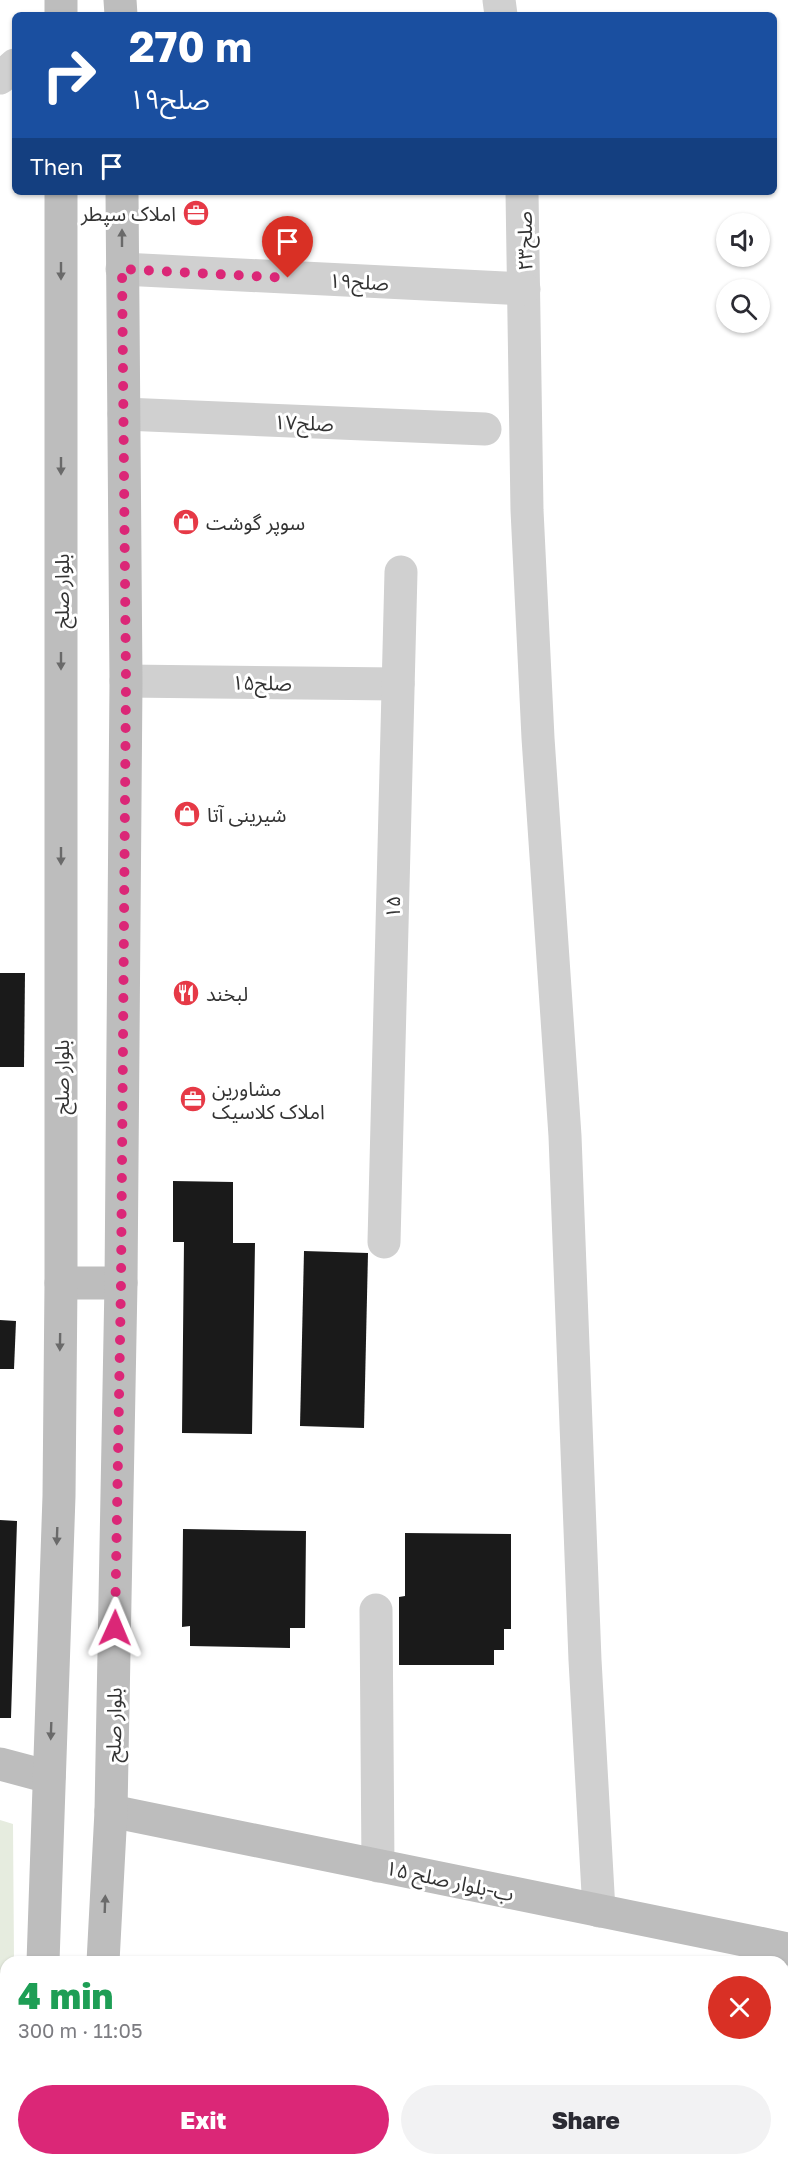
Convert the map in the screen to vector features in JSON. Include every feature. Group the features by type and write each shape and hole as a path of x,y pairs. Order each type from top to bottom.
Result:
{"main road":[{"name":"بلوار صلح","path":"43,1956 58,1496 61,1283 61,195"},
{"name":"بلوار صلح","path":"103,1956 111,1811 121,1283 126,681 122,195"},
{"path":"61,1283 121,1283"},
{"path":"0,1764 49,1777"},
{"name":"۱۵ ب-بلوار صلح","path":"111,1811 788,1949"}],"street":[{"path":"0,78 12,68"},
{"name":"صلح۲۳","path":"522,195 527,510 538,738 565,1136 585,1660 599,1911"},
{"name":"صلح۱۹","path":"122,269 524,289"},
{"name":"صلح۱۷","path":"124,414 485,429"},
{"name":"۱۵","path":"384,1242 401,573"},
{"name":"صلح۱۵","path":"126,681 398,684"},
{"path":"376,1610 378,1866"}],"shaded area":[{"path":"0,1820 13,1824 14,1956 0,1956"}],"building":[{"path":"0,973 25,973 24,1067 0,1067"},
{"path":"173,1181 233,1182 233,1243 255,1243 252,1434 182,1433 184,1242 173,1242"},
{"path":"304,1251 368,1253 364,1428 300,1426"},
{"path":"0,1320 16,1321 14,1369 0,1369"},
{"path":"0,1520 17,1521 11,1718 0,1718"},
{"path":"183,1529 306,1531 305,1628 290,1628 290,1648 190,1646 190,1626 182,1627"},
{"path":"405,1533 511,1534 511,1629 504,1629 504,1650 494,1650 494,1665 399,1665 399,1597 405,1596"}],"place":[{"name":"املاک سپطر","path":"196,213"},
{"name":"سوپر گوشت","path":"186,522"},
{"name":"شیرینی آتا","path":"187,814"},
{"name":"لبخند","path":"186,993"},
{"name":"مشاورین املاک کلاسیک","path":"193,1099"}],"route":[{"path":"115,1628 121,1283 126,681 122,269 288,278"}]}
